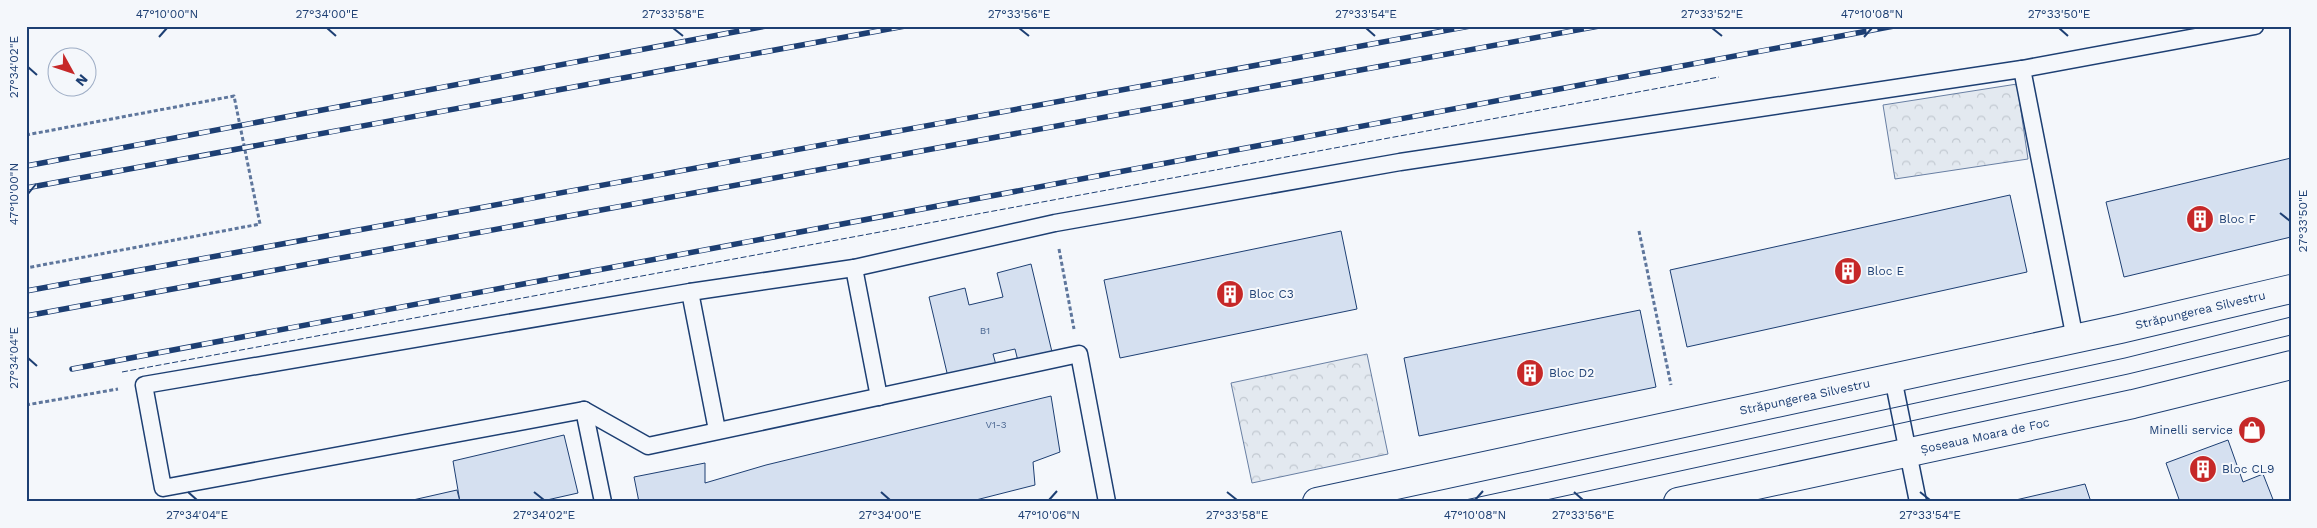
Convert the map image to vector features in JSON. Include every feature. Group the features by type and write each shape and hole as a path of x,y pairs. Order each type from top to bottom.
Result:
{"main road":[{"name":"Străpungerea Silvestru","path":"1316,502 2075,339 2291,289"},
{"name":"Șoseaua Moara de Foc","path":"1678,502 2133,404 2291,365"}],"lane":[{"path":"1107,502 1079,354 648,446 584,410 163,488 144,385 690,292 854,268 1054,223 1400,162 2022,69 2255,26"},
{"path":"2022,69 2075,339"},
{"path":"854,268 878,397"},
{"path":"690,292 717,430"},
{"path":"1893,378 1918,502"},
{"path":"584,410 603,502"}],"path":[{"path":"26,135 234,96 260,224 26,268"},
{"path":"1054,223 1079,354"},
{"path":"1639,231 1671,385"},
{"path":"26,405 144,385"}],"green space":[{"path":"2017,84 2028,159 1895,179 1883,105"},
{"path":"1367,354 1388,454 1252,483 1231,383"}],"building":[{"name":"Bloc F","path":"2291,158 2291,237 2124,277 2106,202"},
{"name":"Bloc E","path":"2010,195 2027,272 1687,347 1670,270"},
{"name":"Bloc C3","path":"1341,231 1357,309 1120,358 1104,280"},
{"path":"1031,264 1052,352 1018,361 1015,349 993,354 996,365 948,377 929,297 965,288 969,305 1003,297 997,273"},
{"name":"Bloc D2","path":"1640,310 1656,387 1419,436 1404,358"},
{"path":"1051,396 1060,452 1033,462 1035,485 968,502 639,502 634,477 705,463 705,483 766,465"},
{"path":"564,435 578,493 538,502 460,502 453,461"},
{"name":"Bloc CL9","path":"2228,440 2243,482 2263,474 2274,502 2180,502 2166,463"},
{"path":"2085,484 2091,502 2007,502"},
{"path":"457,490 460,502 404,502"}],"tram line":[{"path":"1456,502 2125,358 2291,317"},
{"path":"1537,502 2128,374 2291,335"}],"railway":[{"path":"26,166 766,26"},
{"path":"26,188 905,26"},
{"path":"26,291 1470,26"},
{"path":"26,316 1599,26"},
{"path":"72,369 1894,26"}],"fence":[{"path":"122,372 1719,77"}],"place":[{"name":"Bloc F","path":"2200,219"},
{"name":"Bloc E","path":"1848,271"},
{"name":"Bloc C3","path":"1230,294"},
{"name":"Bloc D2","path":"1530,373"},
{"name":"Minelli service","path":"2252,430"},
{"name":"Bloc CL9","path":"2203,469"}]}
